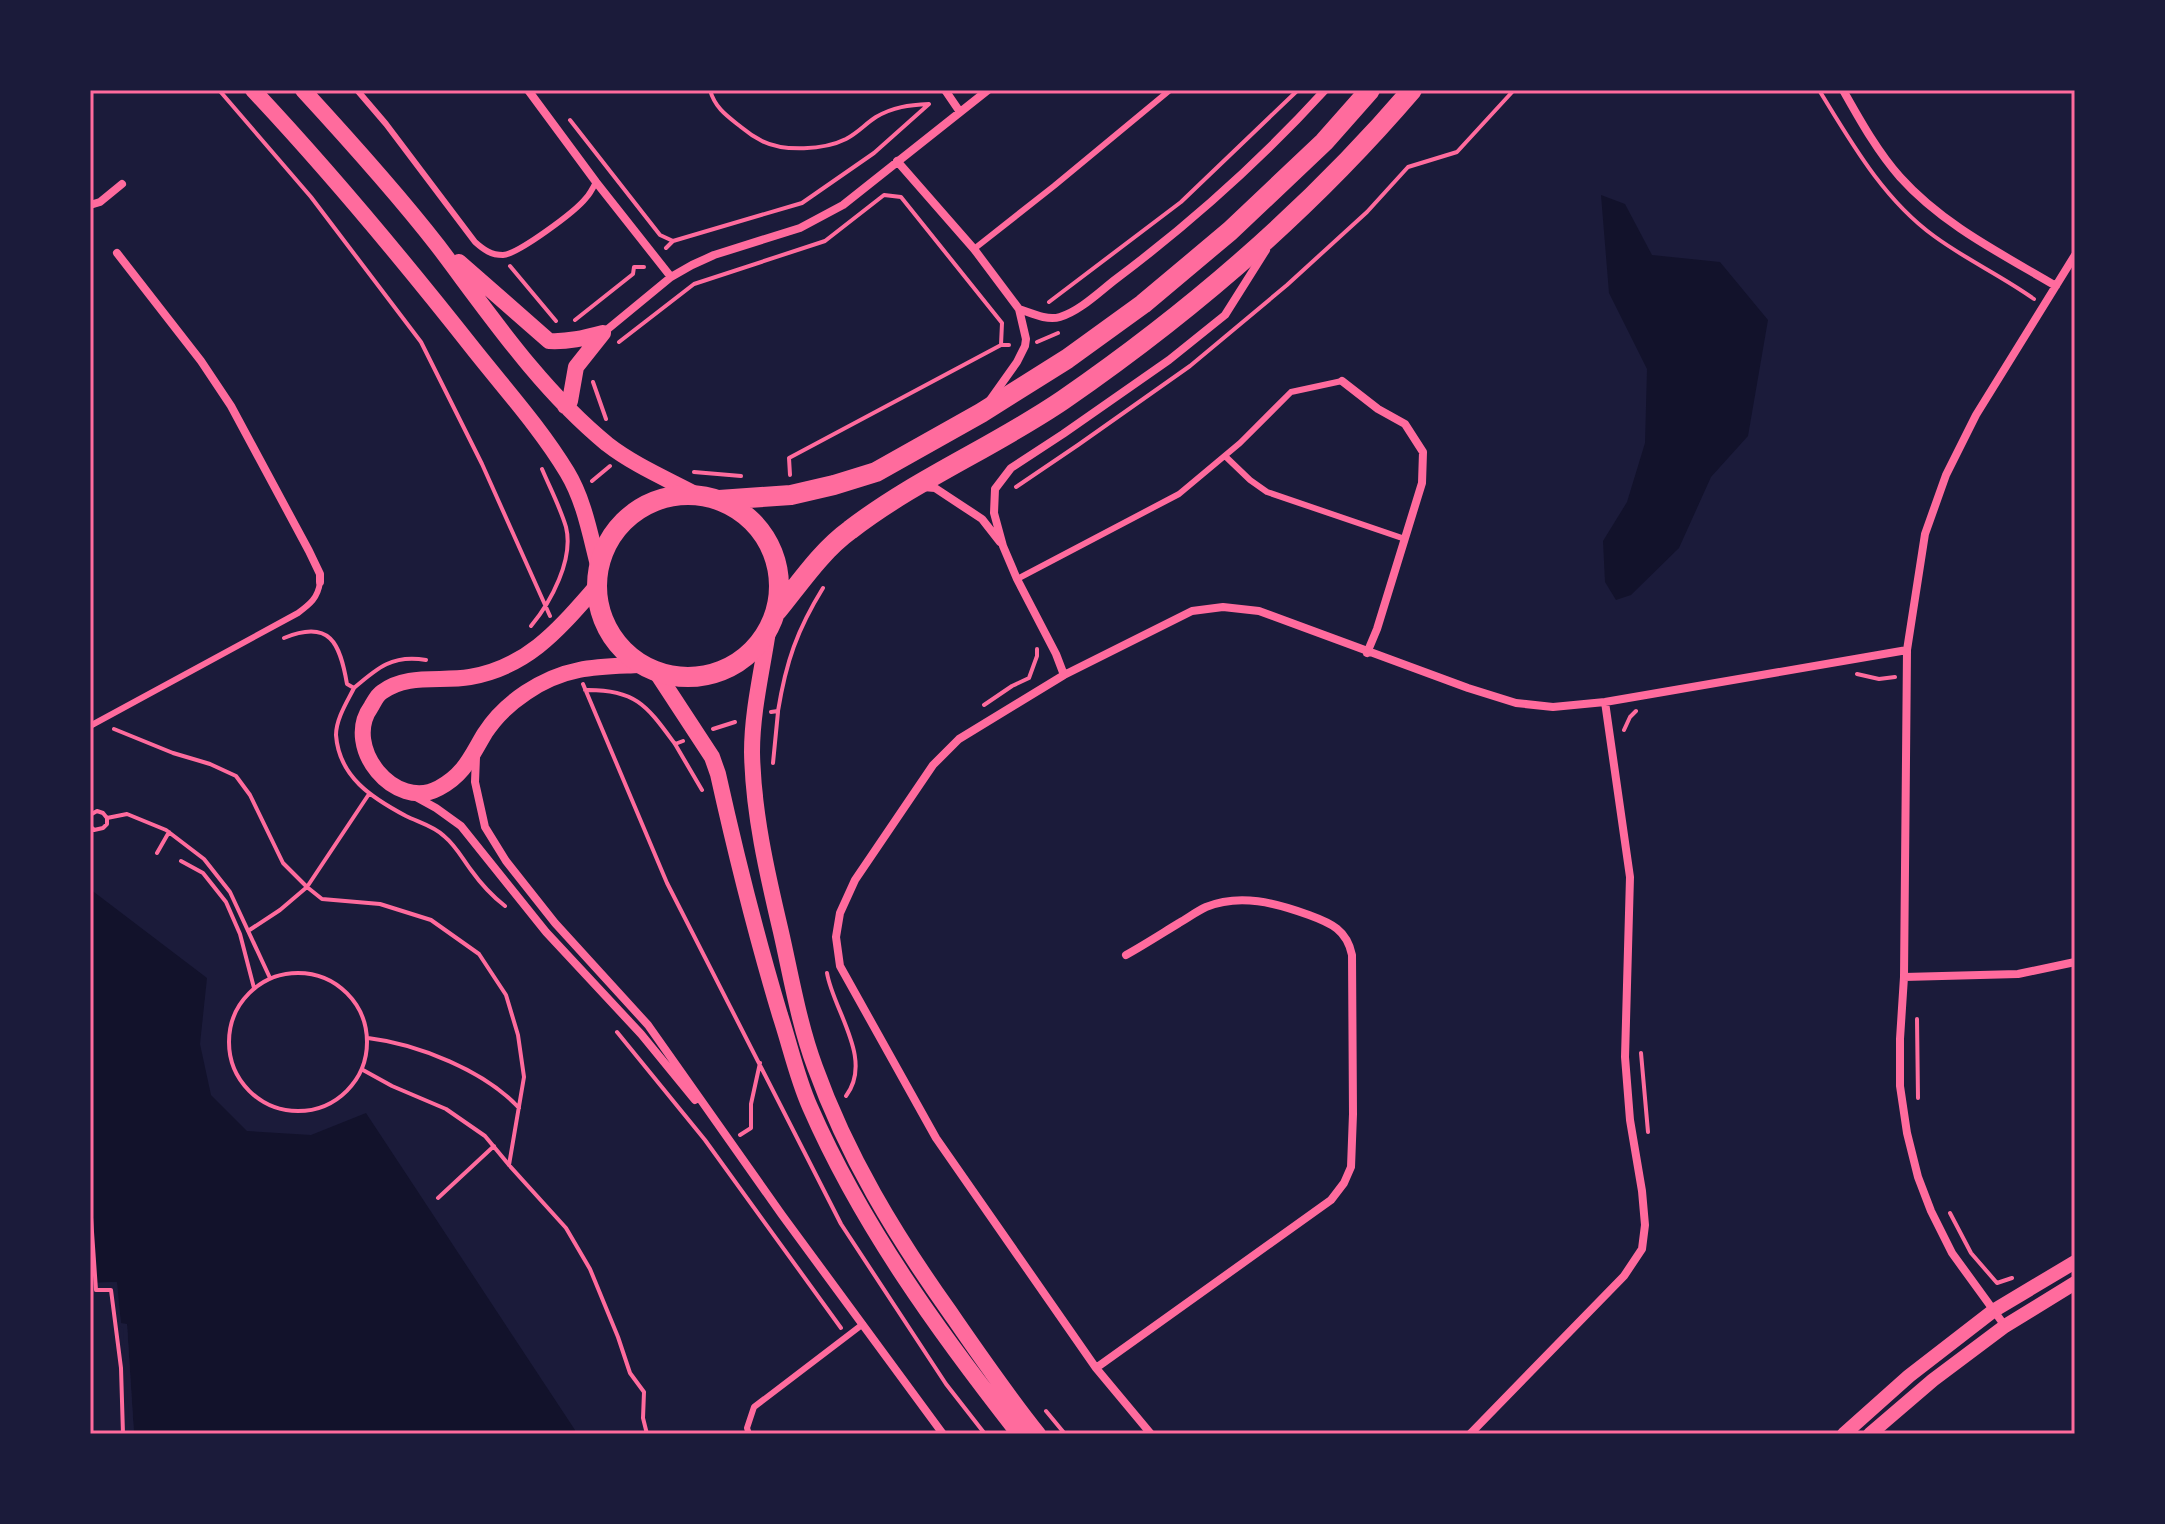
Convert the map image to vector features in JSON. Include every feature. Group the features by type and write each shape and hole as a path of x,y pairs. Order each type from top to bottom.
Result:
{"main road":[{"path":"253,90 382,237 543,437 569,474 580,500 598,565"},
{"path":"303,90 430,236 565,406 624,455 697,495"},
{"path":"1019,1434 963,1362 876,1235 832,1154 809,1104 762,953 712,757 648,669 616,645 601,618 595,588 598,565 618,526 654,501 697,495 719,500 791,495 876,472 981,413 1067,359 1154,295 1261,202 1324,142 1370,90"},
{"path":"595,588 559,629 523,659 471,677 405,681 381,693 367,711 362,731 368,758 379,773 403,790 419,793 433,791 461,771 476,752 485,733 522,696 546,681 578,670 648,669 689,678 720,673 748,656 768,631 777,611 824,554 848,531 914,487 1059,402 1138,347 1233,270 1281,226 1339,171 1412,90"},
{"path":"430,236 549,341 578,340 603,333"},
{"path":"565,406 570,401 576,367 603,333"},
{"path":"719,500 748,517 770,544 780,577 777,611"},
{"path":"768,631 752,750 755,798 776,910 814,1065 843,1135 881,1209 1002,1389 1038,1434"}],"street":[{"path":"528,90 671,277"},
{"path":"945,90 960,112"},
{"path":"603,333 671,277 692,265 800,228 843,205 988,90"},
{"path":"1019,309 1054,319 1073,311 1159,247 1222,193 1279,140 1325,90"},
{"path":"1843,90 1878,149 1928,205 1962,230 2056,286"},
{"path":"897,161 974,249 1019,309 1025,346 981,413"},
{"path":"90,205 100,202 122,184"},
{"path":"1064,675 1003,546 994,513 995,489 1011,468 1169,360 1225,315 1281,226"},
{"path":"117,253 201,361 231,406 309,551 320,574 320,582"},
{"path":"2005,1326 1952,1253 1931,1211 1918,1177 1907,1133 1900,1086 1907,650 1925,534 1946,475 1976,415 2075,255"},
{"path":"1342,381 1378,409 1405,424 1423,452 1422,483 1367,653"},
{"path":"914,487 935,488 970,511 982,519 1003,546"},
{"path":"1151,1434 1096,1368 936,1138 840,966 836,937 840,913 855,880 933,765 959,739 1064,675 1192,611 1223,607 1259,611 1367,653 1516,703 1553,707 1605,702 1907,650"},
{"path":"1470,1434 1624,1276 1642,1249 1645,1225 1642,1191 1630,1120 1625,1057 1630,877 1605,702"},
{"path":"476,752 478,802 485,827 506,861 555,923 648,1025 943,1434"},
{"path":"403,790 461,826 546,932 641,1034 734,1147"},
{"path":"1096,1368 1331,1200 1351,1167 1352,955 1350,943 1341,931 1324,920 1292,909 1258,900 1234,900 1206,907 1126,955"},
{"path":"1904,977 2018,974 2075,962"},
{"path":"1844,1434 1942,1349 1993,1311 2075,1262"},
{"path":"1864,1415 1876,1432 1933,1380 2005,1326 2075,1283"}],"lane":[{"path":"357,90 475,242 487,253 513,253 573,211 596,182"},
{"path":"974,249 1170,90"},
{"path":"1017,579 1179,494 1225,456 1291,392 1342,381"},
{"path":"1225,456 1267,492 1405,539"},
{"path":"90,726 298,613 314,600 320,582"},
{"path":"749,1434 747,1428 754,1407 863,1324"}],"path":[{"path":"219,90 311,197 421,342 482,464 545,609 559,629"},
{"path":"673,241 802,203 874,153 929,104 906,105 890,110 873,119 865,128 829,145 781,147 763,142 724,114 714,102 710,90"},
{"path":"1002,323 1032,298 1050,303 1181,202 1298,90"},
{"path":"1007,493 1190,366 1356,223 1408,167 1457,152 1514,90"},
{"path":"619,343 694,284 825,241 884,195 901,197 1002,323 1001,345"},
{"path":"587,376 593,381 607,425"},
{"path":"530,627 545,609 562,571 566,528 555,501 586,486 624,455"},
{"path":"688,469 698,473 751,476"},
{"path":"777,476 790,475"},
{"path":"308,630 323,632 334,642 343,660 347,684 354,688"},
{"path":"434,662 394,660 372,672 354,688 342,711 336,733 342,759 349,773 369,794 441,833 491,895 511,910"},
{"path":"578,670 667,883 841,1224 931,1361 985,1434"},
{"path":"1843,676 1859,673 1879,679 1907,676"},
{"path":"1622,740 1630,717 1640,708"},
{"path":"772,772 778,711"},
{"path":"114,729 236,776 250,795 283,863 322,899 380,904 431,920 479,954 506,995 518,1035 524,1077 509,1165"},
{"path":"248,931 307,887 369,794"},
{"path":"90,815 100,811 107,818 103,828 94,830 90,826"},
{"path":"107,818 127,814 169,832 204,859 230,892 270,978"},
{"path":"157,853 169,832"},
{"path":"181,861 203,873 226,902 240,934 254,988"},
{"path":"292,973 314,974 335,983 352,997 364,1016 368,1038 363,1070 350,1090 332,1103 310,1111 287,1111 265,1104 247,1090 234,1071 228,1049 230,1026 239,1005 254,988 270,978 292,973"},
{"path":"1917,1018 1918,1102"},
{"path":"617,1032 705,1140 846,1337"},
{"path":"368,1038 396,1041 446,1060 504,1091 519,1109"},
{"path":"1640,1044 1648,1135"},
{"path":"739,1136 751,1128 751,1104 760,1063"},
{"path":"363,1070 446,1109 485,1136 566,1228 590,1269 630,1373 644,1392 643,1418 647,1434"},
{"path":"840,1083 846,1097"},
{"path":"438,1198 494,1146"},
{"path":"90,1203 96,1290 111,1290 121,1368 123,1434"},
{"path":"1947,1206 1971,1253 1997,1283 2020,1276"},
{"path":"1041,1406 1065,1434"}],"shaded area":[{"path":"1601,195 1625,204 1652,255 1720,262 1768,320 1748,436 1711,477 1679,548 1631,595 1616,600 1605,582 1603,541 1627,502 1645,443 1647,369 1609,293"},
{"path":"90,889 207,978 200,1044 211,1095 247,1131 311,1135 366,1113 575,1434 134,1434 127,1324 121,1324 117,1282 90,1283"}],"pier":[{"path":"116,1282 121,1323 127,1324 134,1434 130,1434 123,1328 117,1325 113,1286 90,1287 90,1283"}]}
